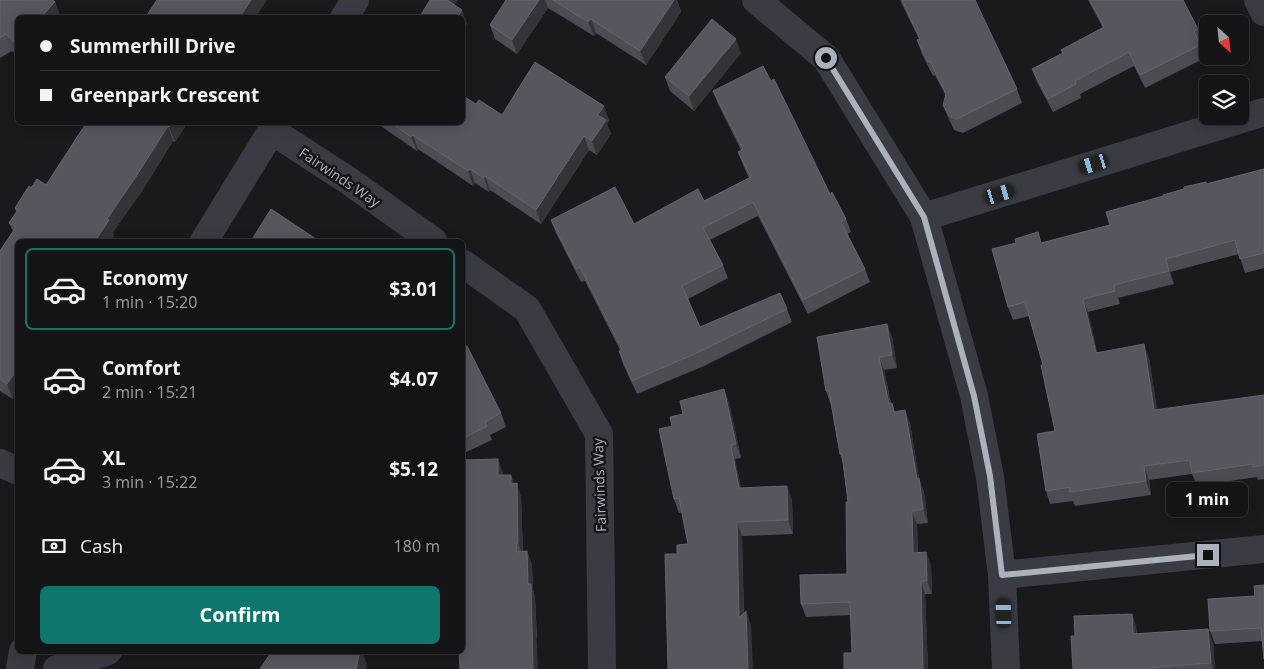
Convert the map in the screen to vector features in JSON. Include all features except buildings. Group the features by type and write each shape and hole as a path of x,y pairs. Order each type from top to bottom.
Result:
{"street":[{"path":"346,15 356,0"},
{"path":"756,0 826,58 924,217 974,396 990,476 1002,575 1006,669"},
{"path":"1258,0 1264,12"},
{"path":"924,217 1264,112"},
{"path":"205,239 274,127"},
{"name":"Fairwinds Way","path":"274,127 430,239"},
{"name":"Fairwinds Way","path":"465,265 527,309 599,434 602,669"},
{"path":"0,463 15,470"},
{"path":"1002,575 1264,549"},
{"path":"20,669 22,654"},
{"path":"57,669 100,654"}],"route":[{"path":"826,58 879,141 924,217 974,396 990,476 1002,575 1208,555"}]}
